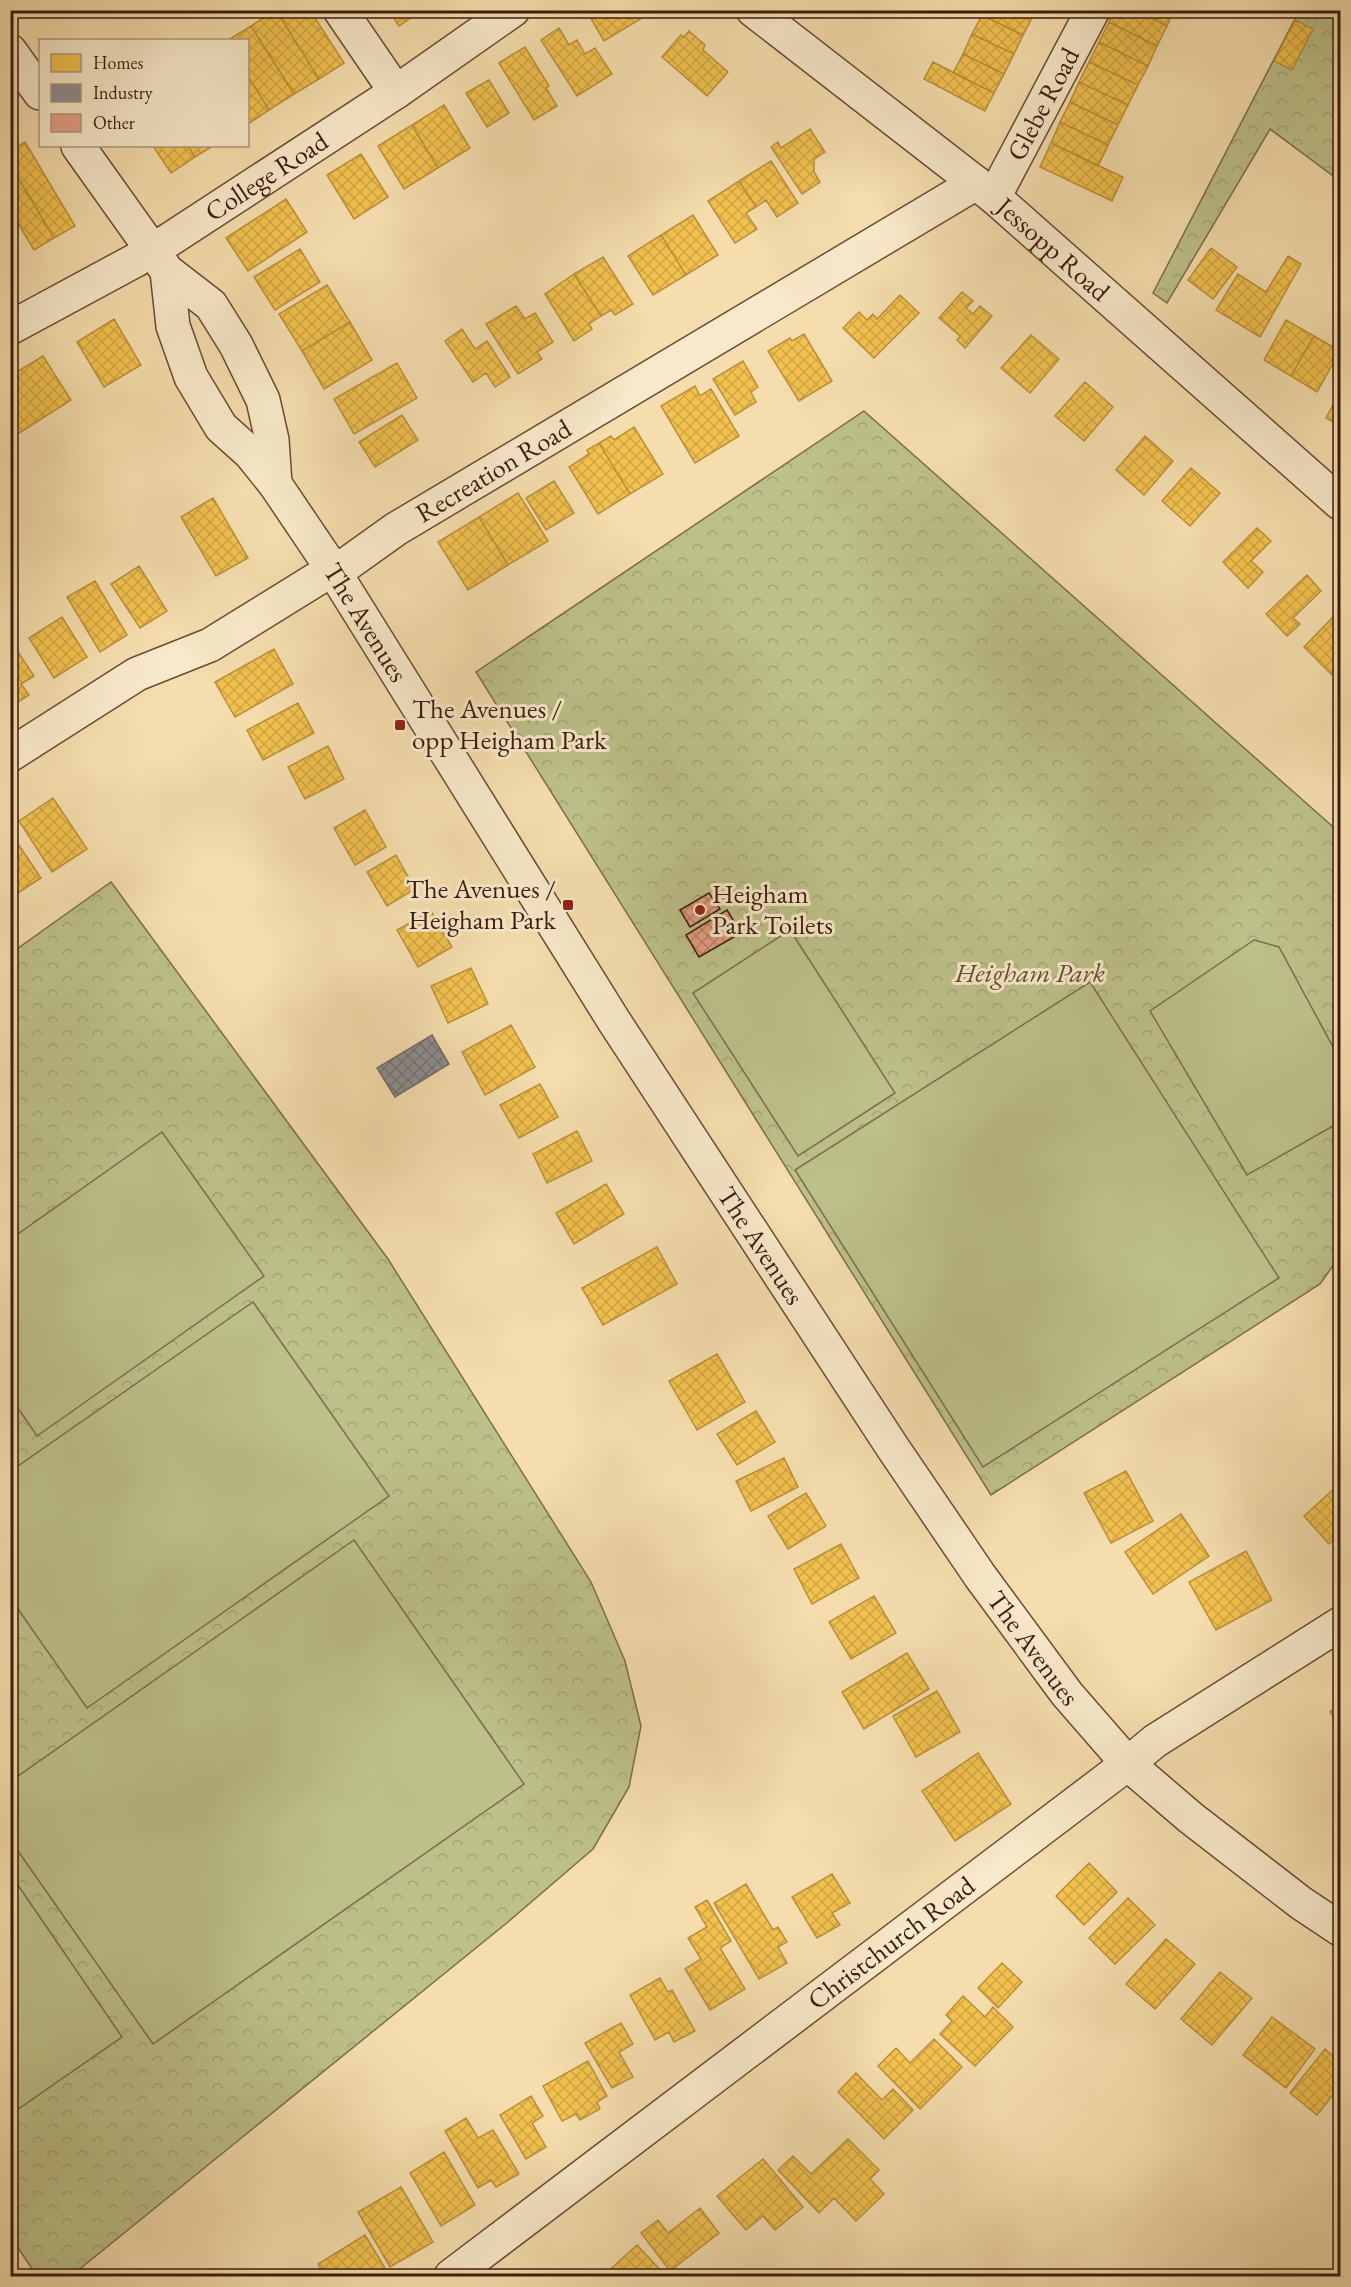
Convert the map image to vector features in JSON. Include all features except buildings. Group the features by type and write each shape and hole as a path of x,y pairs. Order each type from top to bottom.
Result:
{"street":[{"path":"340,10 396,92"},
{"name":"College Road","path":"10,328 160,261 513,10"},
{"name":"Jessopp Road","path":"753,10 985,190 1341,503"},
{"name":"Glebe Road","path":"985,190 1093,10"},
{"path":"10,51 39,92"},
{"path":"79,147 160,261 211,305 236,345 263,400 272,440 275,484"},
{"name":"Recreation Road","path":"10,754 137,674 210,645 333,570 347,564 396,529 985,190"},
{"name":"The Avenues","path":"160,261 173,326 191,377 221,428 250,453 275,484 333,570 614,1021 893,1448 980,1576 1060,1685 1128,1764 1209,1832 1301,1903 1341,1929"},
{"name":"Christchurch Road","path":"451,2277 1128,1764 1155,1741 1341,1624"}],"green space":[{"path":"1299,11 1340,11 1340,181 1270,129 1167,303 1153,293"},
{"name":"Heigham Park","path":"864,411 1340,833 1340,1256 1320,1284 991,1495 476,672"},
{"path":"111,882 388,1259 591,1582 625,1661 641,1726 629,1787 593,1849 508,1922 71,2276 37,2276 10,2236 10,954"},
{"path":"790,930 895,1093 798,1156 693,993"},
{"path":"1254,940 1279,947 1340,1060 1340,1122 1247,1175 1150,1011"},
{"path":"1090,982 1279,1278 983,1467 795,1170"},
{"path":"162,1132 264,1276 37,1436 11,1398 11,1239"},
{"path":"253,1302 389,1496 87,1708 11,1599 11,1471"},
{"path":"354,1540 524,1784 153,2044 11,1841 11,1781"},
{"path":"11,1875 122,2037 10,2114"}],"place":[{"name":"The Avenues / opp Heigham Park","path":"400,725"},
{"name":"The Avenues / Heigham Park","path":"568,905"},
{"name":"Heigham Park Toilets","path":"700,910"}]}
